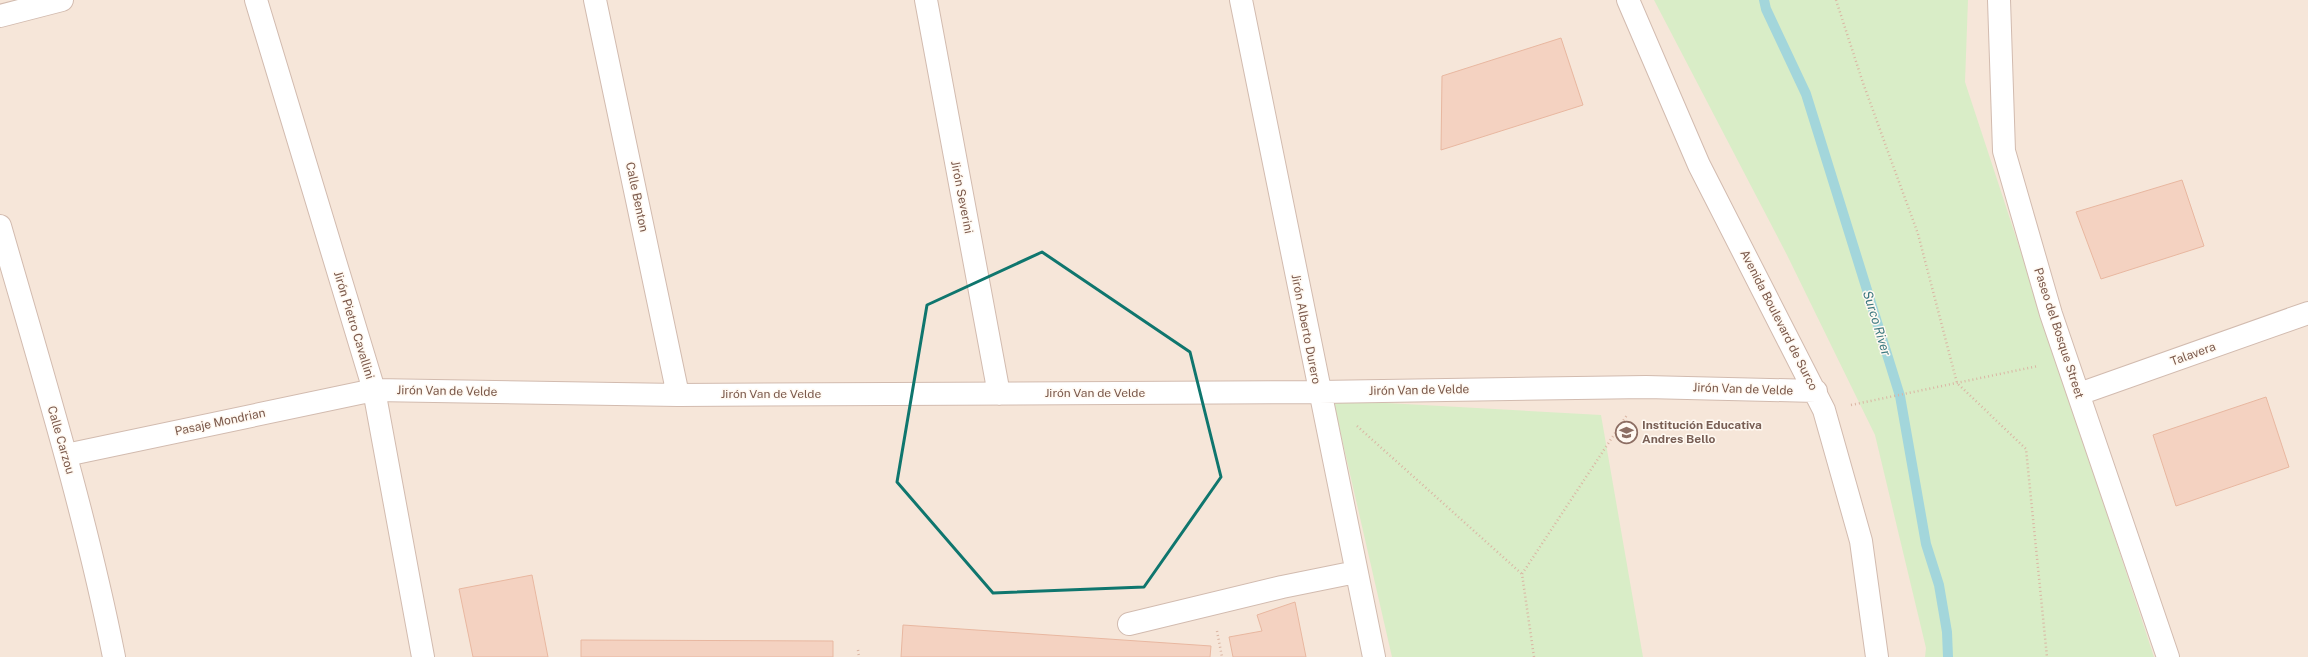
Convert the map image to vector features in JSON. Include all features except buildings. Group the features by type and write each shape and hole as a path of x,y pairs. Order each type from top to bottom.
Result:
{"street":[{"path":"0,16 62,0"},
{"name":"Jirón Pietro Cavallini","path":"256,0 374,390 423,657"},
{"name":"Calle Benton","path":"595,0 678,395"},
{"name":"Jirón Severini","path":"926,0 999,394"},
{"name":"Jirón Alberto Durero","path":"1241,0 1319,392 1374,657"},
{"name":"Avenida Boulevard de Surco","path":"1628,0 1700,166 1820,401 1861,541 1877,657"},
{"name":"Paseo del Bosque Street","path":"1999,0 2004,151 2066,360 2079,394 2168,657"},
{"name":"Calle Carzou","path":"0,226 66,455 101,593 114,657"},
{"name":"Talavera","path":"2079,394 2308,312"},
{"name":"Jirón Van de Velde","path":"374,390 678,395 999,394 1319,392 1646,386 1820,401"},
{"name":"Pasaje Mondrian","path":"66,455 374,390"},
{"path":"1129,624 1282,587 1356,572"}],"path":[{"path":"1836,0 1863,83 1918,234 1957,383 2026,449 2047,657"},
{"path":"1820,401 1887,397 2066,360"},
{"path":"1522,574 1646,386"},
{"path":"1354,423 1522,574 1534,657"},
{"path":"858,650 859,657"}],"highlighted area":[{"path":"1042,252 1190,352 1221,477 1144,587 993,593 897,482 927,305"}],"shaded area":[{"path":"0,0 2308,0 2308,657 0,657"}],"green space":[{"path":"1654,0 1968,0 1965,82 2154,657 1925,657 1926,648 1875,435 1787,255"},
{"path":"1333,400 1601,415 1643,657 1392,657"}],"waterway":[{"name":"Surco River","path":"1764,0 1766,9 1806,94 1900,396 1926,544 1939,585 1947,632 1948,657"}],"place":[{"name":"Institución Educativa Andres Bello","path":"1627,432"}]}
